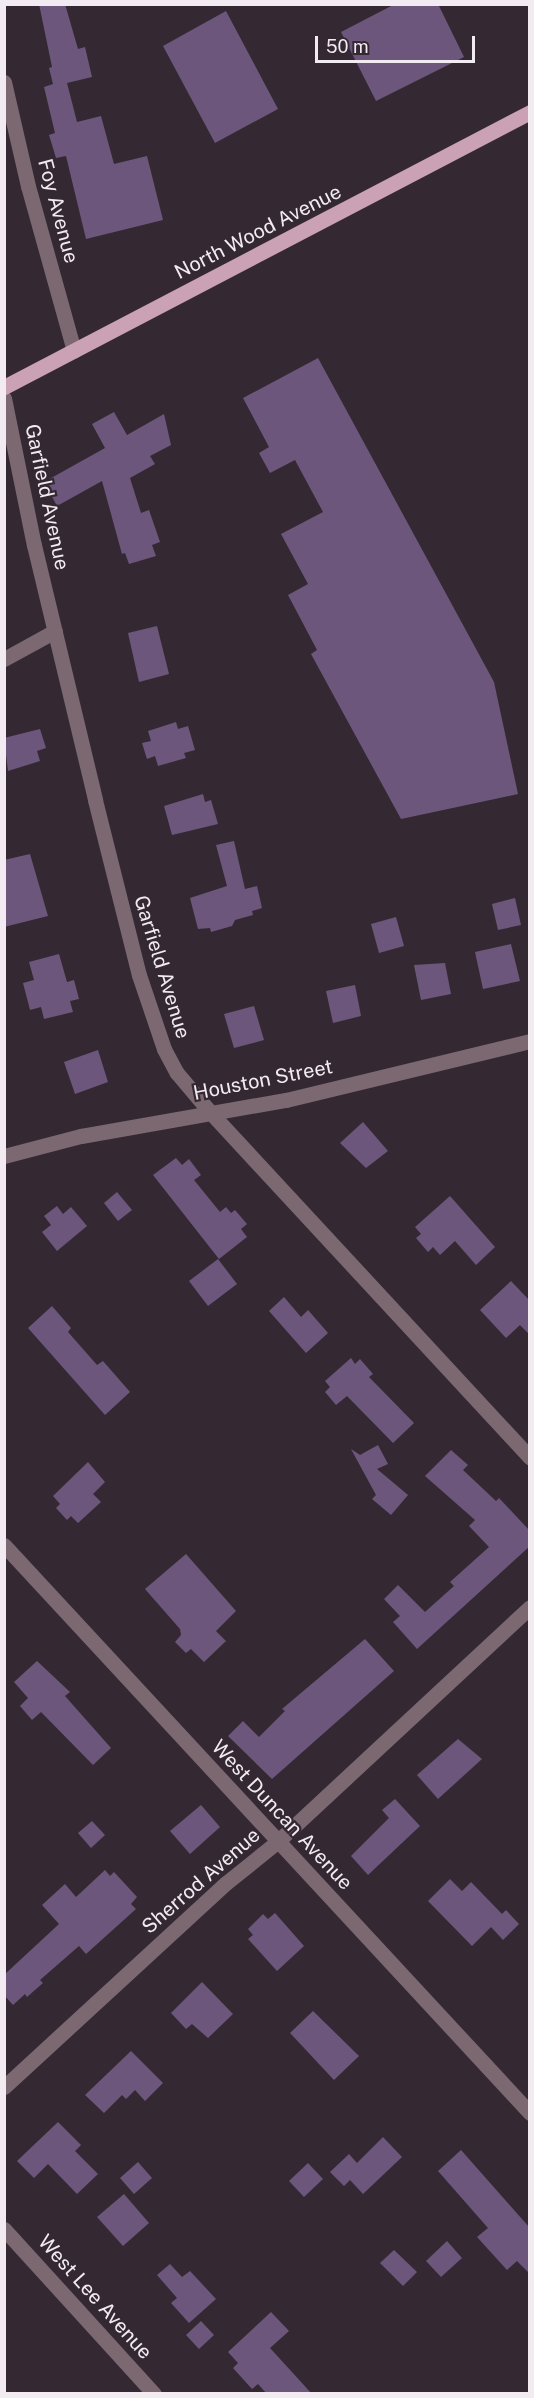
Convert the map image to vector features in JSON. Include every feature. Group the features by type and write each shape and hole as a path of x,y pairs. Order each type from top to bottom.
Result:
{"main road":[{"name":"North Wood Avenue","path":"4,387 530,112"}],"street":[{"name":"Foy Avenue","path":"4,82 28,186 74,351"},
{"name":"Garfield Avenue","path":"4,398 55,631 139,975 164,1049 177,1073 210,1112 530,1457"},
{"path":"4,659 55,631"},
{"name":"Houston Street","path":"4,1156 81,1136 286,1100 530,1041"},
{"name":"West Duncan Avenue","path":"4,1545 530,2113"},
{"name":"Sherrod Avenue","path":"4,2087 226,1883 277,1842 530,1607"},
{"name":"West Lee Avenue","path":"4,2229 154,2394"}],"building":[{"path":"39,4 65,4 78,49 85,47 92,77 67,83 77,122 101,116 114,164 147,156 163,220 86,239 66,156 56,158 49,135 55,133 44,87 53,84 49,68 52,67"},
{"path":"395,4 438,4 464,57 376,101 341,32"},
{"path":"226,11 278,109 215,143 163,46"},
{"path":"318,358 494,682 518,794 401,819 311,654 317,650 288,595 308,584 281,534 323,512 295,460 270,473 259,453 269,447 243,398"},
{"path":"114,412 127,435 164,414 171,445 150,456 155,464 130,478 141,513 149,510 160,542 152,545 156,556 129,564 125,553 122,554 102,481 57,506 44,482 105,448 92,424"},
{"path":"157,626 169,674 139,682 128,633"},
{"path":"176,722 178,729 188,726 195,750 184,753 186,758 158,766 155,756 147,759 142,743 151,741 148,731"},
{"path":"40,729 46,748 37,751 40,761 8,771 4,738"},
{"path":"203,794 205,802 211,800 218,824 172,835 164,806"},
{"path":"234,841 245,889 257,886 262,908 252,911 253,915 235,920 232,926 211,932 210,928 198,929 190,898 227,886 216,845"},
{"path":"30,854 48,916 4,927 4,860"},
{"path":"515,898 521,925 498,930 492,904"},
{"path":"396,917 404,946 379,953 371,924"},
{"path":"511,944 520,981 483,989 475,952"},
{"path":"59,954 67,982 74,980 79,999 70,1001 73,1012 44,1019 41,1007 30,1010 23,983 34,980 29,962"},
{"path":"445,963 451,994 421,1000 414,965"},
{"path":"355,985 361,1016 333,1023 326,991"},
{"path":"254,1006 264,1040 234,1048 224,1014"},
{"path":"98,1050 108,1082 75,1094 64,1062"},
{"path":"363,1122 388,1151 366,1168 340,1143"},
{"path":"176,1158 182,1165 189,1159 201,1175 194,1180 220,1212 226,1207 231,1213 235,1210 247,1224 241,1229 247,1237 219,1259 153,1175"},
{"path":"117,1192 132,1210 118,1221 104,1203"},
{"path":"450,1196 495,1247 476,1265 455,1241 440,1255 433,1247 428,1252 416,1238 421,1234 415,1227"},
{"path":"57,1206 63,1214 71,1207 87,1226 57,1251 42,1232 51,1225 44,1216"},
{"path":"218,1259 237,1284 208,1306 189,1281"},
{"path":"511,1281 530,1301 530,1335 520,1325 506,1338 480,1310"},
{"path":"284,1297 301,1317 308,1310 328,1333 306,1353 269,1311"},
{"path":"52,1306 71,1328 68,1332 97,1365 103,1361 130,1392 105,1415 28,1328"},
{"path":"351,1358 355,1364 360,1359 373,1374 369,1377 414,1423 393,1443 347,1396 336,1405 325,1392 330,1387 325,1381"},
{"path":"378,1445 388,1464 377,1469 408,1495 391,1515 372,1499 376,1495 351,1449 360,1455"},
{"path":"451,1450 468,1465 463,1470 496,1501 499,1498 530,1531 530,1546 417,1649 393,1622 400,1616 384,1599 398,1585 425,1612 454,1586 450,1582 489,1547 469,1526 475,1520 425,1476"},
{"path":"88,1462 105,1482 93,1494 101,1502 78,1523 71,1516 67,1520 56,1508 60,1504 53,1496"},
{"path":"186,1554 236,1611 216,1631 226,1641 204,1662 191,1649 186,1653 175,1642 181,1635 180,1629 145,1589"},
{"path":"365,1639 394,1671 272,1779 228,1736 243,1721 259,1737 285,1711 282,1709"},
{"path":"37,1661 70,1692 65,1696 111,1748 93,1765 41,1712 32,1720 20,1706 28,1698 14,1682"},
{"path":"458,1739 482,1759 438,1799 417,1775"},
{"path":"395,1799 420,1826 368,1875 351,1856 389,1818 382,1810"},
{"path":"201,1805 220,1827 190,1854 170,1831"},
{"path":"92,1821 105,1835 91,1848 78,1833"},
{"path":"105,1870 110,1876 114,1872 137,1897 131,1904 136,1909 86,1954 79,1946 40,1980 43,1983 27,1997 25,1994 13,2005 4,1995 4,1975 59,1924 42,1905 65,1884 76,1897"},
{"path":"450,1879 462,1891 471,1882 502,1914 506,1910 519,1924 503,1940 491,1927 472,1946 428,1901"},
{"path":"275,1913 304,1946 277,1971 248,1939 253,1935 248,1929 263,1914 268,1919"},
{"path":"202,1982 233,2014 208,2038 192,2024 186,2029 171,2013"},
{"path":"313,2011 359,2056 334,2080 290,2033"},
{"path":"131,2051 163,2083 145,2101 135,2090 126,2099 122,2095 104,2113 85,2095"},
{"path":"58,2122 81,2145 75,2151 98,2174 77,2194 48,2164 34,2178 17,2161"},
{"path":"383,2137 402,2157 363,2194 350,2180 344,2186 330,2172 349,2154 357,2163"},
{"path":"461,2150 530,2228 530,2274 517,2261 507,2270 477,2237 488,2228 438,2171"},
{"path":"138,2162 152,2178 134,2194 120,2178"},
{"path":"308,2163 323,2179 304,2197 289,2181"},
{"path":"124,2194 149,2223 123,2246 97,2217"},
{"path":"447,2241 462,2258 441,2277 426,2261"},
{"path":"394,2250 417,2272 403,2286 380,2263"},
{"path":"170,2264 182,2277 190,2271 216,2299 189,2323 171,2303 177,2298 157,2275"},
{"path":"271,2312 289,2331 270,2348 312,2394 267,2394 258,2384 252,2389 233,2368 238,2363 228,2352"},
{"path":"201,2321 214,2335 199,2349 186,2335"}]}
